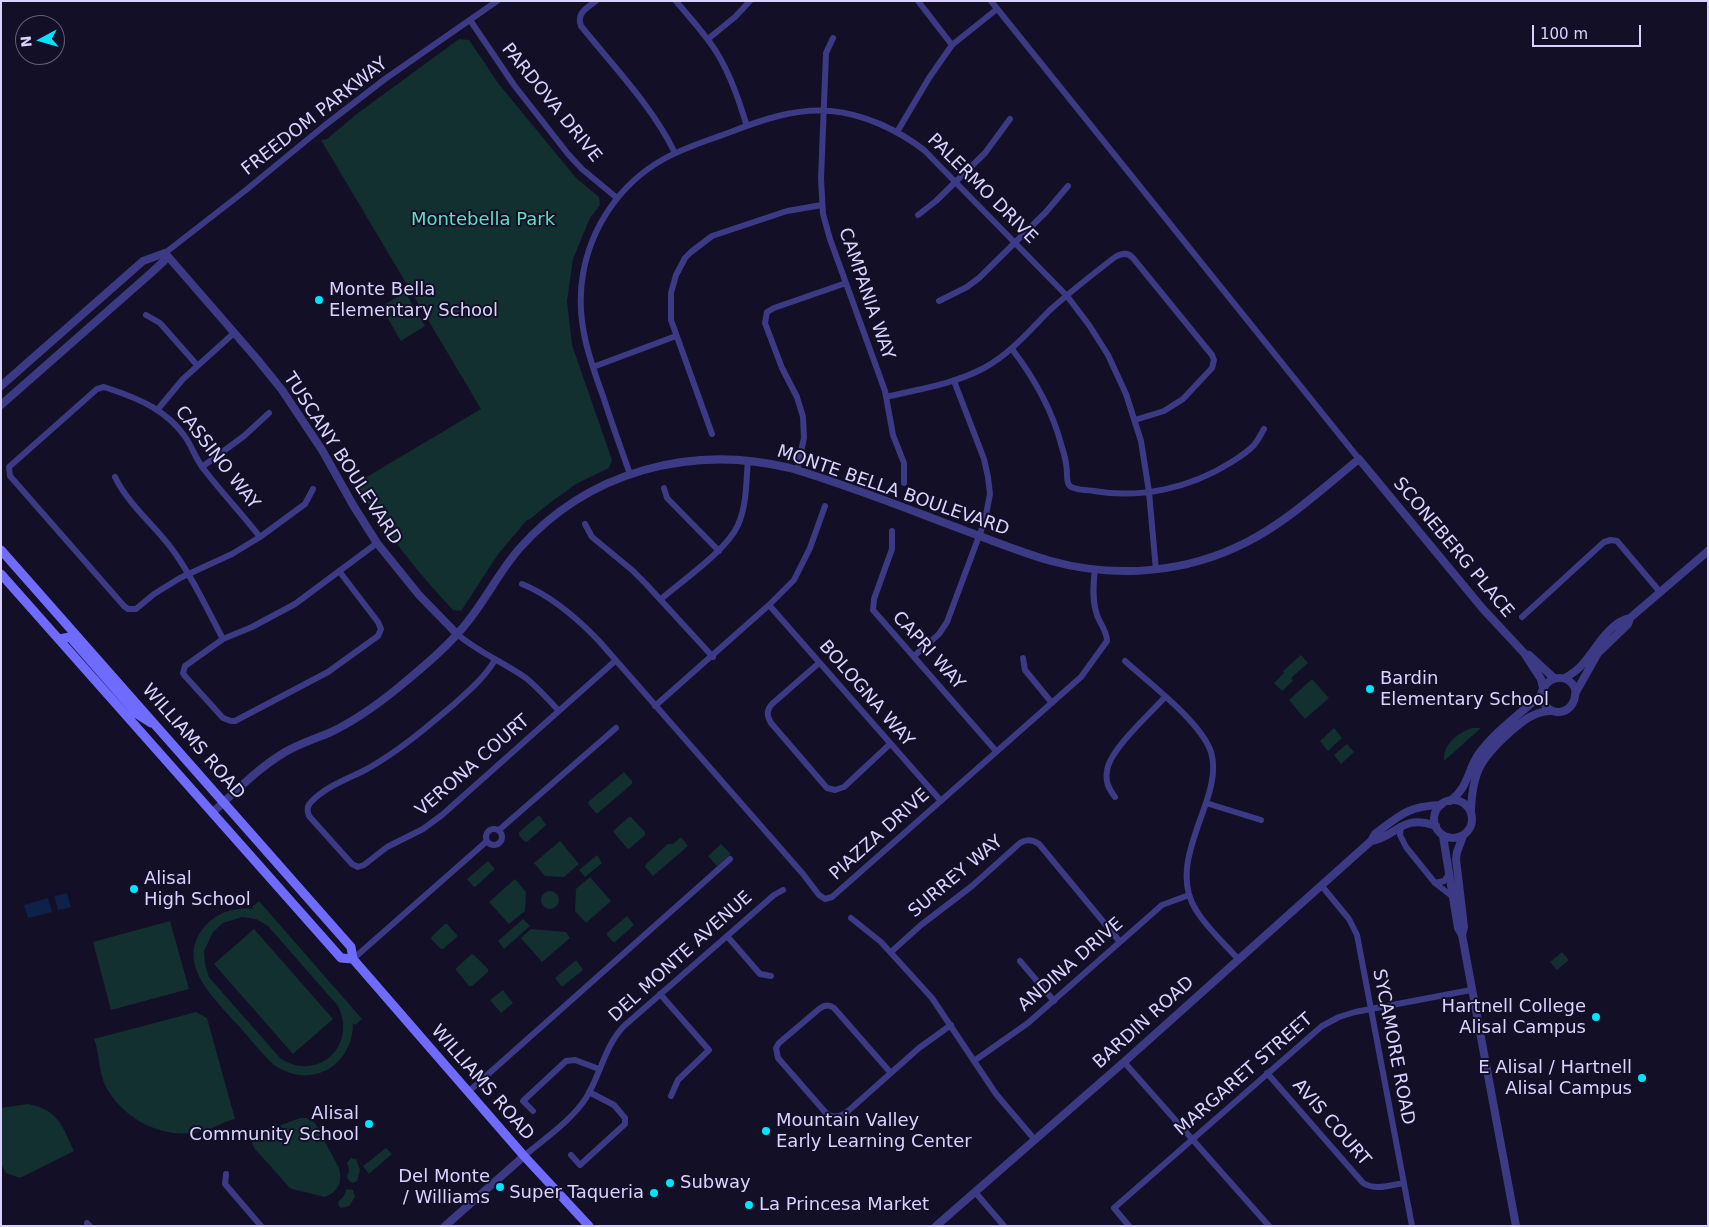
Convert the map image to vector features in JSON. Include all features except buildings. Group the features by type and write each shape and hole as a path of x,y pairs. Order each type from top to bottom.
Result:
{"main road":[{"name":"WILLIAMS ROAD","path":"1,550 352,947 352,959 524,1156 589,1226"},
{"name":"WILLIAMS ROAD","path":"1,574 341,958 352,959"},
{"path":"59,639 70,637 137,714 162,730"}],"street":[{"name":"FREEDOM PARKWAY","path":"1,386 143,260 165,253 364,95 416,56 497,1"},
{"path":"596,1 580,14 580,23 653,114 675,153"},
{"path":"676,1 708,39 726,68 747,126"},
{"path":"708,39 735,17 750,1"},
{"path":"918,1 952,45"},
{"path":"991,1 1359,459"},
{"path":"897,132 929,78 952,45 997,9"},
{"name":"PARDOVA DRIVE","path":"470,20 514,85 568,154 582,169 617,198"},
{"name":"CAMPANIA WAY","path":"833,38 826,53 821,179 822,205 828,234 886,397 893,435 904,463 904,483"},
{"name":"PALERMO DRIVE","path":"630,474 592,367 585,344 581,318 580,296 583,273 594,236 607,213 617,198 630,185 650,168 675,153 747,126 788,114 823,111 855,116 897,132 924,150 1067,296 1089,325 1108,355 1136,420 1145,459 1156,570"},
{"path":"918,215 992,145 1010,119"},
{"path":"940,301 973,283 1046,212 1068,186"},
{"path":"712,434 671,320 670,293 680,266 697,246 712,236 787,211 822,205"},
{"name":"FREEDOM PARKWAY","path":"1,405 164,261 165,253"},
{"name":"TUSCANY BOULEVARD","path":"165,253 282,390 377,543 420,595 457,634"},
{"path":"886,397 954,381 986,366 1012,350 1040,320 1067,296 1115,256 1121,254 1130,255 1212,355 1214,360 1212,368 1183,399 1164,411 1136,420"},
{"path":"797,470 804,438 804,417 797,397 778,359 765,323 766,315 774,308 846,283"},
{"path":"146,315 160,323 197,365"},
{"path":"158,409 197,365 234,333"},
{"path":"592,367 676,336"},
{"path":"1012,350 1030,374 1046,402 1061,442 1069,486 1113,493 1149,492 1190,483 1219,470 1254,445 1264,429"},
{"path":"914,656 939,634 947,622 985,520 989,502 988,477 984,459 954,381"},
{"name":"CASSINO WAY","path":"188,573 160,590 139,608 131,610 126,608 10,476 8,469 10,464 97,389 104,388 123,393 158,409 180,430 202,467 260,537"},
{"path":"202,467 244,436 269,413"},
{"name":"MONTE BELLA BOULEVARD","path":"212,813 254,774 284,753 349,723 400,686 457,634 476,612 508,563 550,519 581,498 630,474 664,464 695,460 721,458 748,460 797,470 1051,561 1094,570 1120,571 1156,570 1208,558 1236,547 1286,518 1359,459"},
{"name":"SCONEBERG PLACE","path":"1359,459 1483,609 1525,654 1541,679 1542,691"},
{"path":"661,599 719,551 731,537 741,519 748,460"},
{"path":"115,477 120,488 172,548 188,573 223,639"},
{"path":"664,488 667,498 719,551"},
{"path":"188,573 232,554 260,537 305,504 313,489"},
{"path":"655,706 713,657 770,605 794,580 803,565 825,506"},
{"path":"585,524 592,537 632,570 713,657"},
{"name":"CAPRI WAY","path":"892,531 892,549 873,603 874,610 996,751"},
{"path":"1522,617 1604,542 1611,540 1617,541 1660,592"},
{"path":"339,571 378,622 380,629 378,636 328,672 243,717 231,722 223,718 184,673 188,663 223,639 252,627 282,611 377,543"},
{"path":"1516,1226 1462,935 1458,928 1443,836 1436,826 1436,812 1441,805 1450,801 1463,790 1473,763 1484,748 1542,691 1550,680 1565,678 1578,669 1597,644 1610,631 1624,620 1630,618 1708,551"},
{"name":"PIAZZA DRIVE","path":"522,584 544,594 577,620 599,641 803,874 819,895 825,899 832,897 1080,677 1107,641 1106,633 1094,606 1094,570"},
{"name":"BOLOGNA WAY","path":"770,605 941,801"},
{"path":"1462,935 1464,927 1456,859 1463,836 1471,826 1473,783 1486,756 1523,721 1538,712 1550,710 1560,712 1569,709 1574,702 1576,692 1598,653 1628,624 1630,618"},
{"path":"457,634 477,650 527,679 559,711"},
{"name":"SCONEBERG PLACE","path":"1525,654 1529,655 1554,678"},
{"path":"1023,658 1025,670 1052,703"},
{"name":"VERONA COURT","path":"494,660 489,670 478,683 414,738 382,760 331,787 310,802 307,809 309,816 352,864 364,865 387,847 430,824 616,660"},
{"path":"1125,661 1197,727 1211,751 1213,773 1206,803 1187,864 1186,877 1189,895 1200,916 1238,959"},
{"path":"819,663 772,704 767,714 771,723 827,788 835,790 844,787 890,744"},
{"path":"1565,678 1573,684 1576,692"},
{"path":"1542,691 1544,705 1550,710"},
{"path":"1115,797 1107,783 1106,771 1110,760 1118,748 1165,697"},
{"path":"499,830 616,728"},
{"path":"1450,801 1465,804 1471,812"},
{"path":"1206,803 1261,820"},
{"name":"BARDIN ROAD","path":"936,1226 1124,1062 1371,840 1375,834 1410,809 1424,805 1441,805"},
{"name":"BARDIN ROAD","path":"1371,840 1378,840 1401,826 1419,822 1436,826"},
{"path":"1401,826 1400,836 1402,841 1435,883 1453,897"},
{"path":"494,828 499,830 502,838 498,844 494,845 487,841 485,837 487,832 494,828"},
{"path":"1443,836 1450,838 1463,836"},
{"name":"SURREY WAY","path":"891,952 921,925 965,892 1020,843 1027,840 1035,841 1039,844 1120,942"},
{"path":"352,959 487,841"},
{"path":"468,1092 730,859"},
{"path":"1435,883 1444,881 1450,873"},
{"name":"SYCAMORE ROAD","path":"1321,885 1346,914 1355,929 1412,1226"},
{"name":"DEL MONTE AVENUE","path":"445,1226 574,1112 590,1092 607,1050 617,1033 774,895 783,890"},
{"name":"ANDINA DRIVE","path":"974,1062 1016,1032 1054,1001 1162,906 1189,895"},
{"path":"850,918 872,934 891,952 932,998 996,1094 1035,1140"},
{"path":"727,936 760,974 771,976"},
{"path":"1020,961 1054,1001"},
{"name":"MARGARET STREET","path":"1129,1226 1114,1208 1327,1022 1346,1014 1471,990"},
{"path":"660,994 709,1050 678,1080 671,1096"},
{"path":"890,1072 834,1008 829,1005 819,1009 779,1043 776,1051 778,1058 826,1113 832,1117 843,1115 918,1048 951,1025"},
{"path":"533,1111 524,1101 566,1061 575,1060 599,1069"},
{"path":"1124,1062 1269,1226"},
{"name":"AVIS COURT","path":"1267,1073 1364,1183 1377,1188 1404,1182"},
{"path":"571,1155 580,1165 625,1124 625,1118 614,1106 590,1092"},
{"path":"226,1174 225,1184 261,1226"},
{"path":"975,1192 1004,1226"}],"green space":[{"name":"Montebella Park","path":"459,39 469,40 498,83 576,178 599,197 600,205 590,218 573,259 567,301 572,345 612,460 609,468 576,484 527,520 499,553 461,611 453,610 413,565 355,484 481,409 321,140 327,139 358,113"},
{"path":"405,292 425,326 401,341 381,307"},
{"path":"1301,655 1308,663 1291,678 1293,681 1282,691 1274,683 1284,673 1283,671"},
{"path":"1312,679 1329,698 1305,719 1289,700"},
{"path":"1334,728 1342,738 1328,751 1320,741"},
{"path":"1472,728 1481,728 1444,761 1446,749 1452,740"},
{"path":"1347,744 1354,752 1341,764 1334,755"},
{"path":"624,772 632,781 632,784 596,813 588,802"},
{"path":"538,816 546,825 527,842 524,841 519,832"},
{"path":"629,817 645,832 645,835 629,849 613,831"},
{"path":"680,838 688,846 653,876 645,867 646,864 668,844 673,844"},
{"path":"560,841 579,864 564,877 545,876 534,863"},
{"path":"721,844 731,854 717,866 708,856"},
{"path":"597,855 602,863 585,877 579,870"},
{"path":"488,861 494,870 475,887 473,886 467,879"},
{"path":"590,877 611,901 586,923 575,911 576,889"},
{"path":"515,879 526,892 525,911 509,924 489,902"},
{"path":"550,891 556,894 559,900 556,906 550,909 544,906 541,900 544,894"},
{"path":"259,901 362,1019 355,1025 353,1023 351,1038 346,1052 327,1070 315,1074 302,1075 288,1072 274,1065 216,1000 199,976 195,964 194,951 197,937 207,924 217,916 234,909 253,909 252,907","holes":["242,917 256,919 268,926 338,1006 343,1021 343,1035 338,1047 320,1063 307,1066 294,1065 280,1058 209,977 204,951 213,932 223,923"]},
{"path":"627,916 634,925 613,942 607,933"},
{"path":"523,919 530,926 504,949 498,941"},
{"path":"170,921 189,989 111,1010 93,942"},
{"path":"445,924 457,937 441,949 431,939"},
{"path":"254,929 333,1019 293,1054 214,964"},
{"path":"531,929 566,932 570,938 542,962 521,938"},
{"path":"1562,952 1569,960 1557,970 1550,962"},
{"path":"472,954 488,969 488,972 472,986 469,986 456,968"},
{"path":"575,961 583,970 562,987 555,978"},
{"path":"503,990 513,1003 501,1013 490,1000"},
{"path":"196,1012 207,1018 235,1119 207,1130 192,1133 163,1131 136,1119 114,1099 106,1087 102,1075 94,1039"},
{"path":"28,1104 47,1110 58,1120 74,1151 20,1178 6,1173 1,1164 1,1108"},
{"path":"300,1118 306,1118 315,1123 339,1168 340,1182 333,1192 325,1197 289,1187 252,1144 254,1136 257,1134"},
{"path":"386,1148 392,1154 369,1174 363,1166"},
{"path":"351,1158 356,1159 360,1170 357,1181 353,1183 347,1177 349,1170 347,1163"},
{"path":"347,1189 353,1190 355,1197 349,1206 341,1208 338,1202"}],"water":[{"path":"67,893 71,907 58,910 54,896"},
{"path":"48,898 52,912 28,918 24,905"}],"place":[{"name":"Monte Bella Elementary School","path":"319,300"},
{"name":"Bardin Elementary School","path":"1370,689"},
{"name":"Alisal High School","path":"134,889"},
{"name":"Hartnell College Alisal Campus","path":"1596,1017"},
{"name":"E Alisal / Hartnell Alisal Campus","path":"1642,1078"},
{"name":"Alisal Community School","path":"369,1124"},
{"name":"Mountain Valley Early Learning Center","path":"766,1131"},
{"name":"Subway","path":"670,1183"},
{"name":"Del Monte / Williams","path":"500,1187"},
{"name":"Super Taqueria","path":"654,1193"},
{"name":"La Princesa Market","path":"749,1205"}]}
